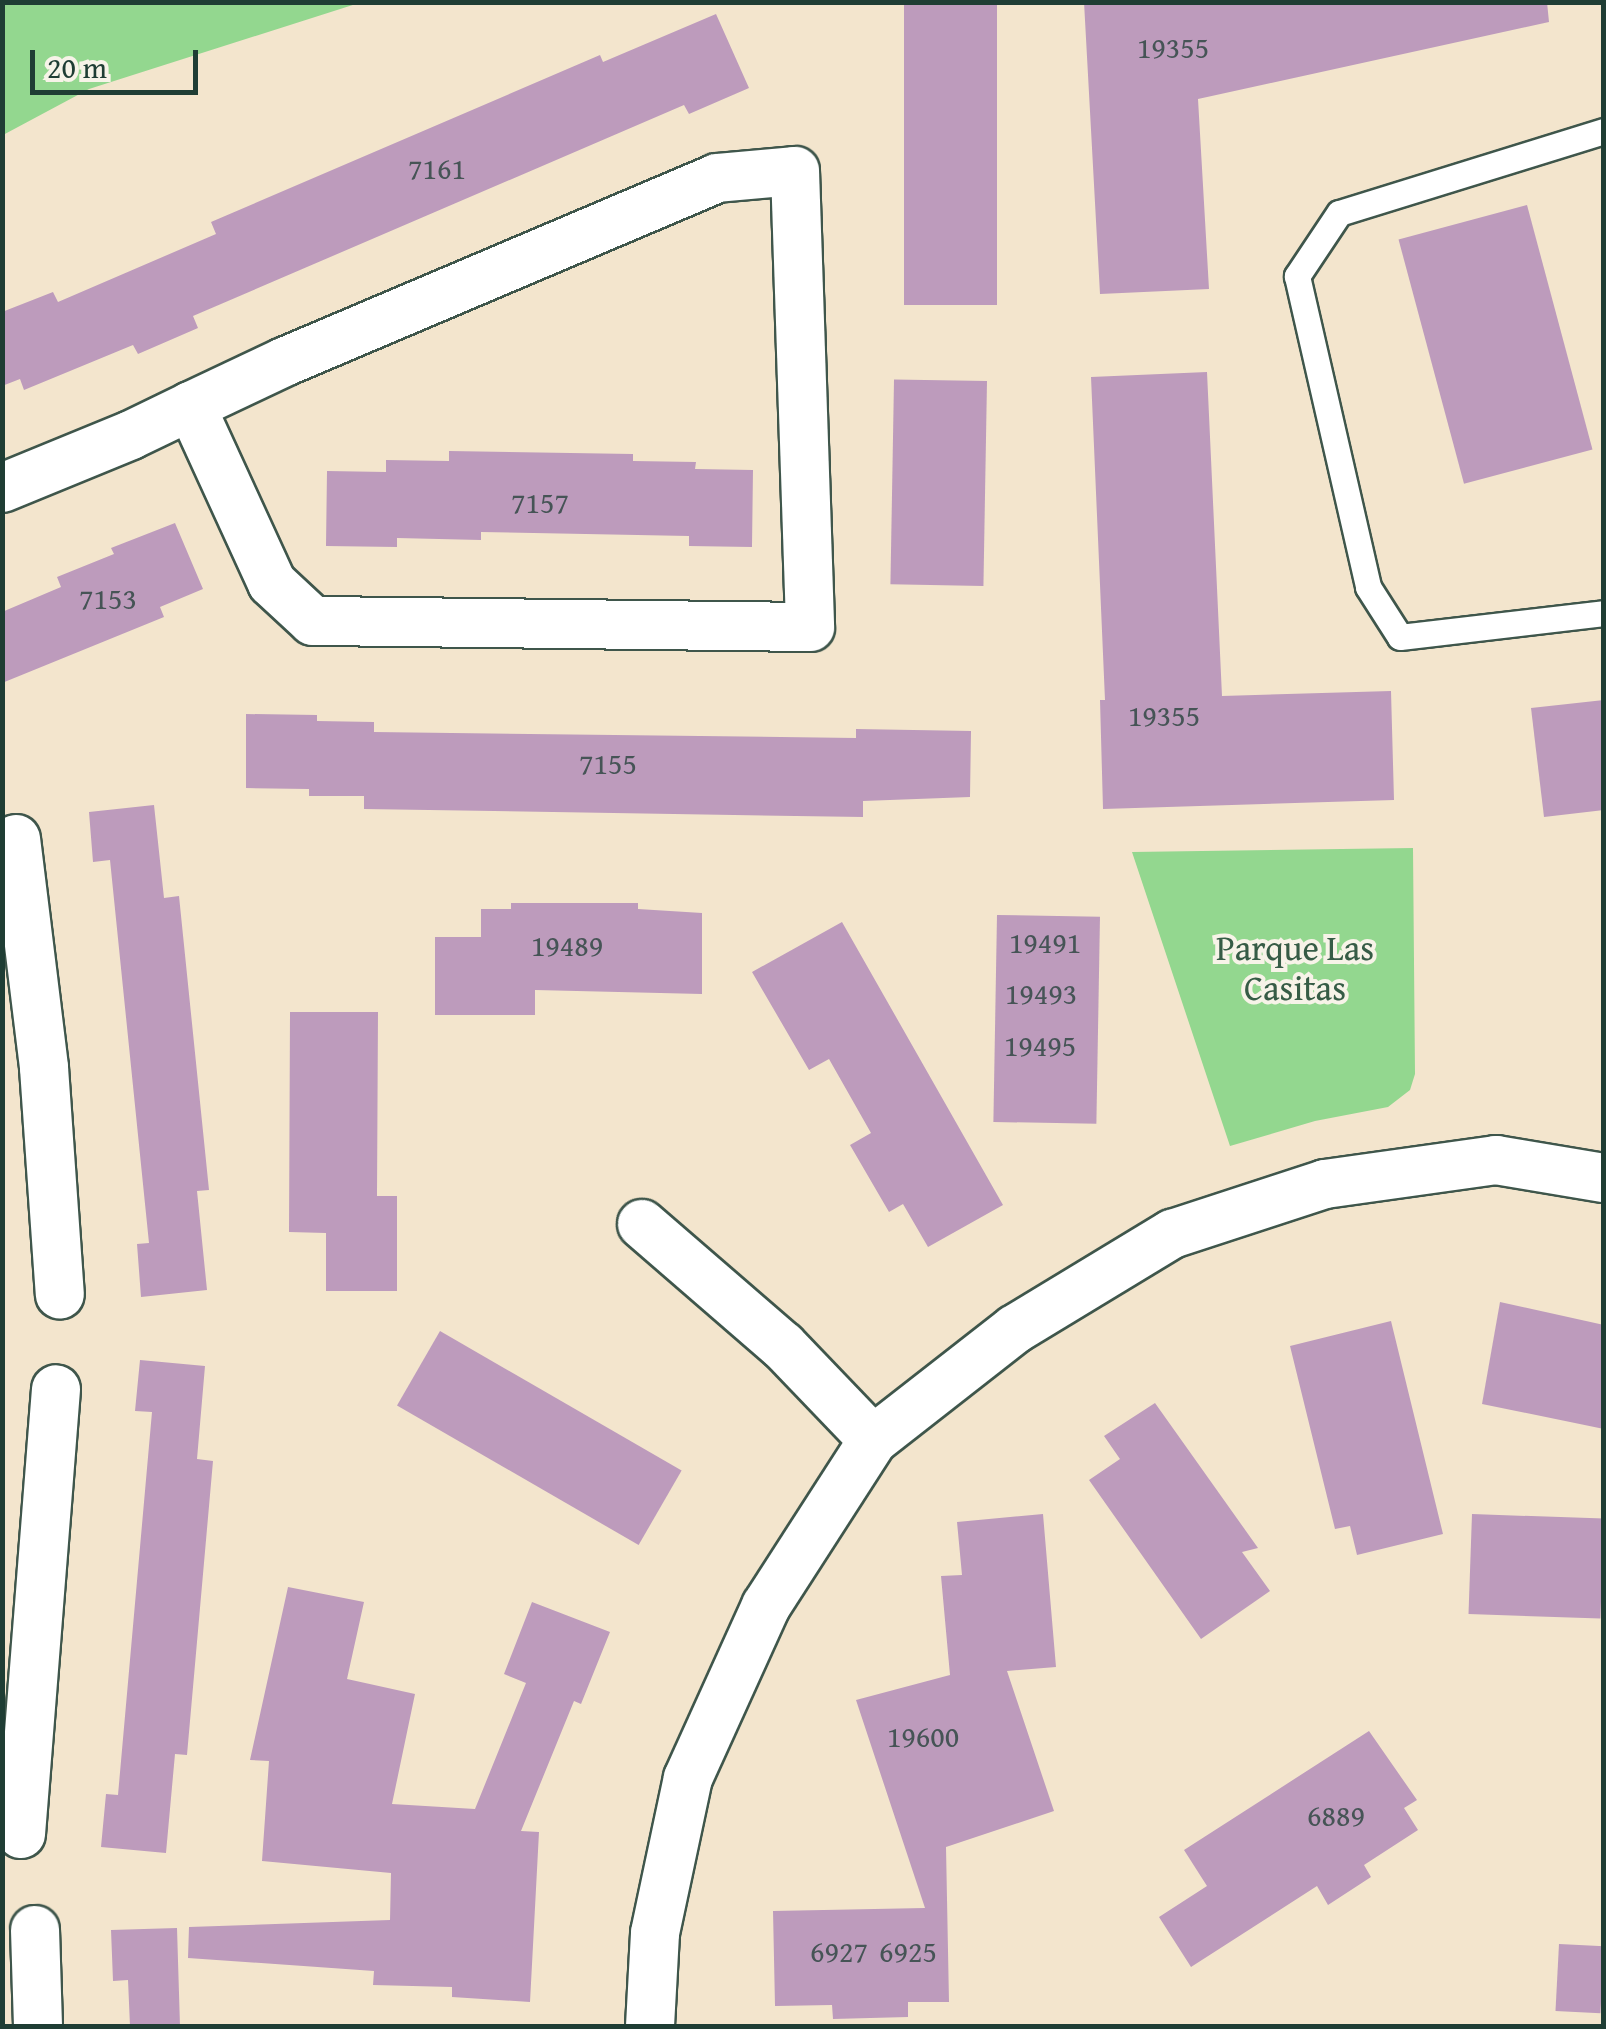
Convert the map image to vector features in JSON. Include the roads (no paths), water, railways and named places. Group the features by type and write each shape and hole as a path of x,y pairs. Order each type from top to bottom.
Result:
{"street":[{"path":"2,488 284,362 717,178 796,171 810,627 314,620 272,583 191,406"},
{"path":"16,839 23,1070 60,1294"},
{"path":"650,2026 656,1933 688,1778 766,1606 873,1440 1015,1329 1172,1234 1325,1184 1496,1160 1604,1178"},
{"path":"642,1224 783,1346 873,1440"},
{"path":"21,1834 19,1631 56,1389"},
{"path":"35,1930 38,2026"}],"lane":[{"path":"1604,130 1339,213 1297,276 1368,587 1400,637 1604,614"}],"park label":[{"name":"Parque Las Casitas","path":"1295,968"}]}
